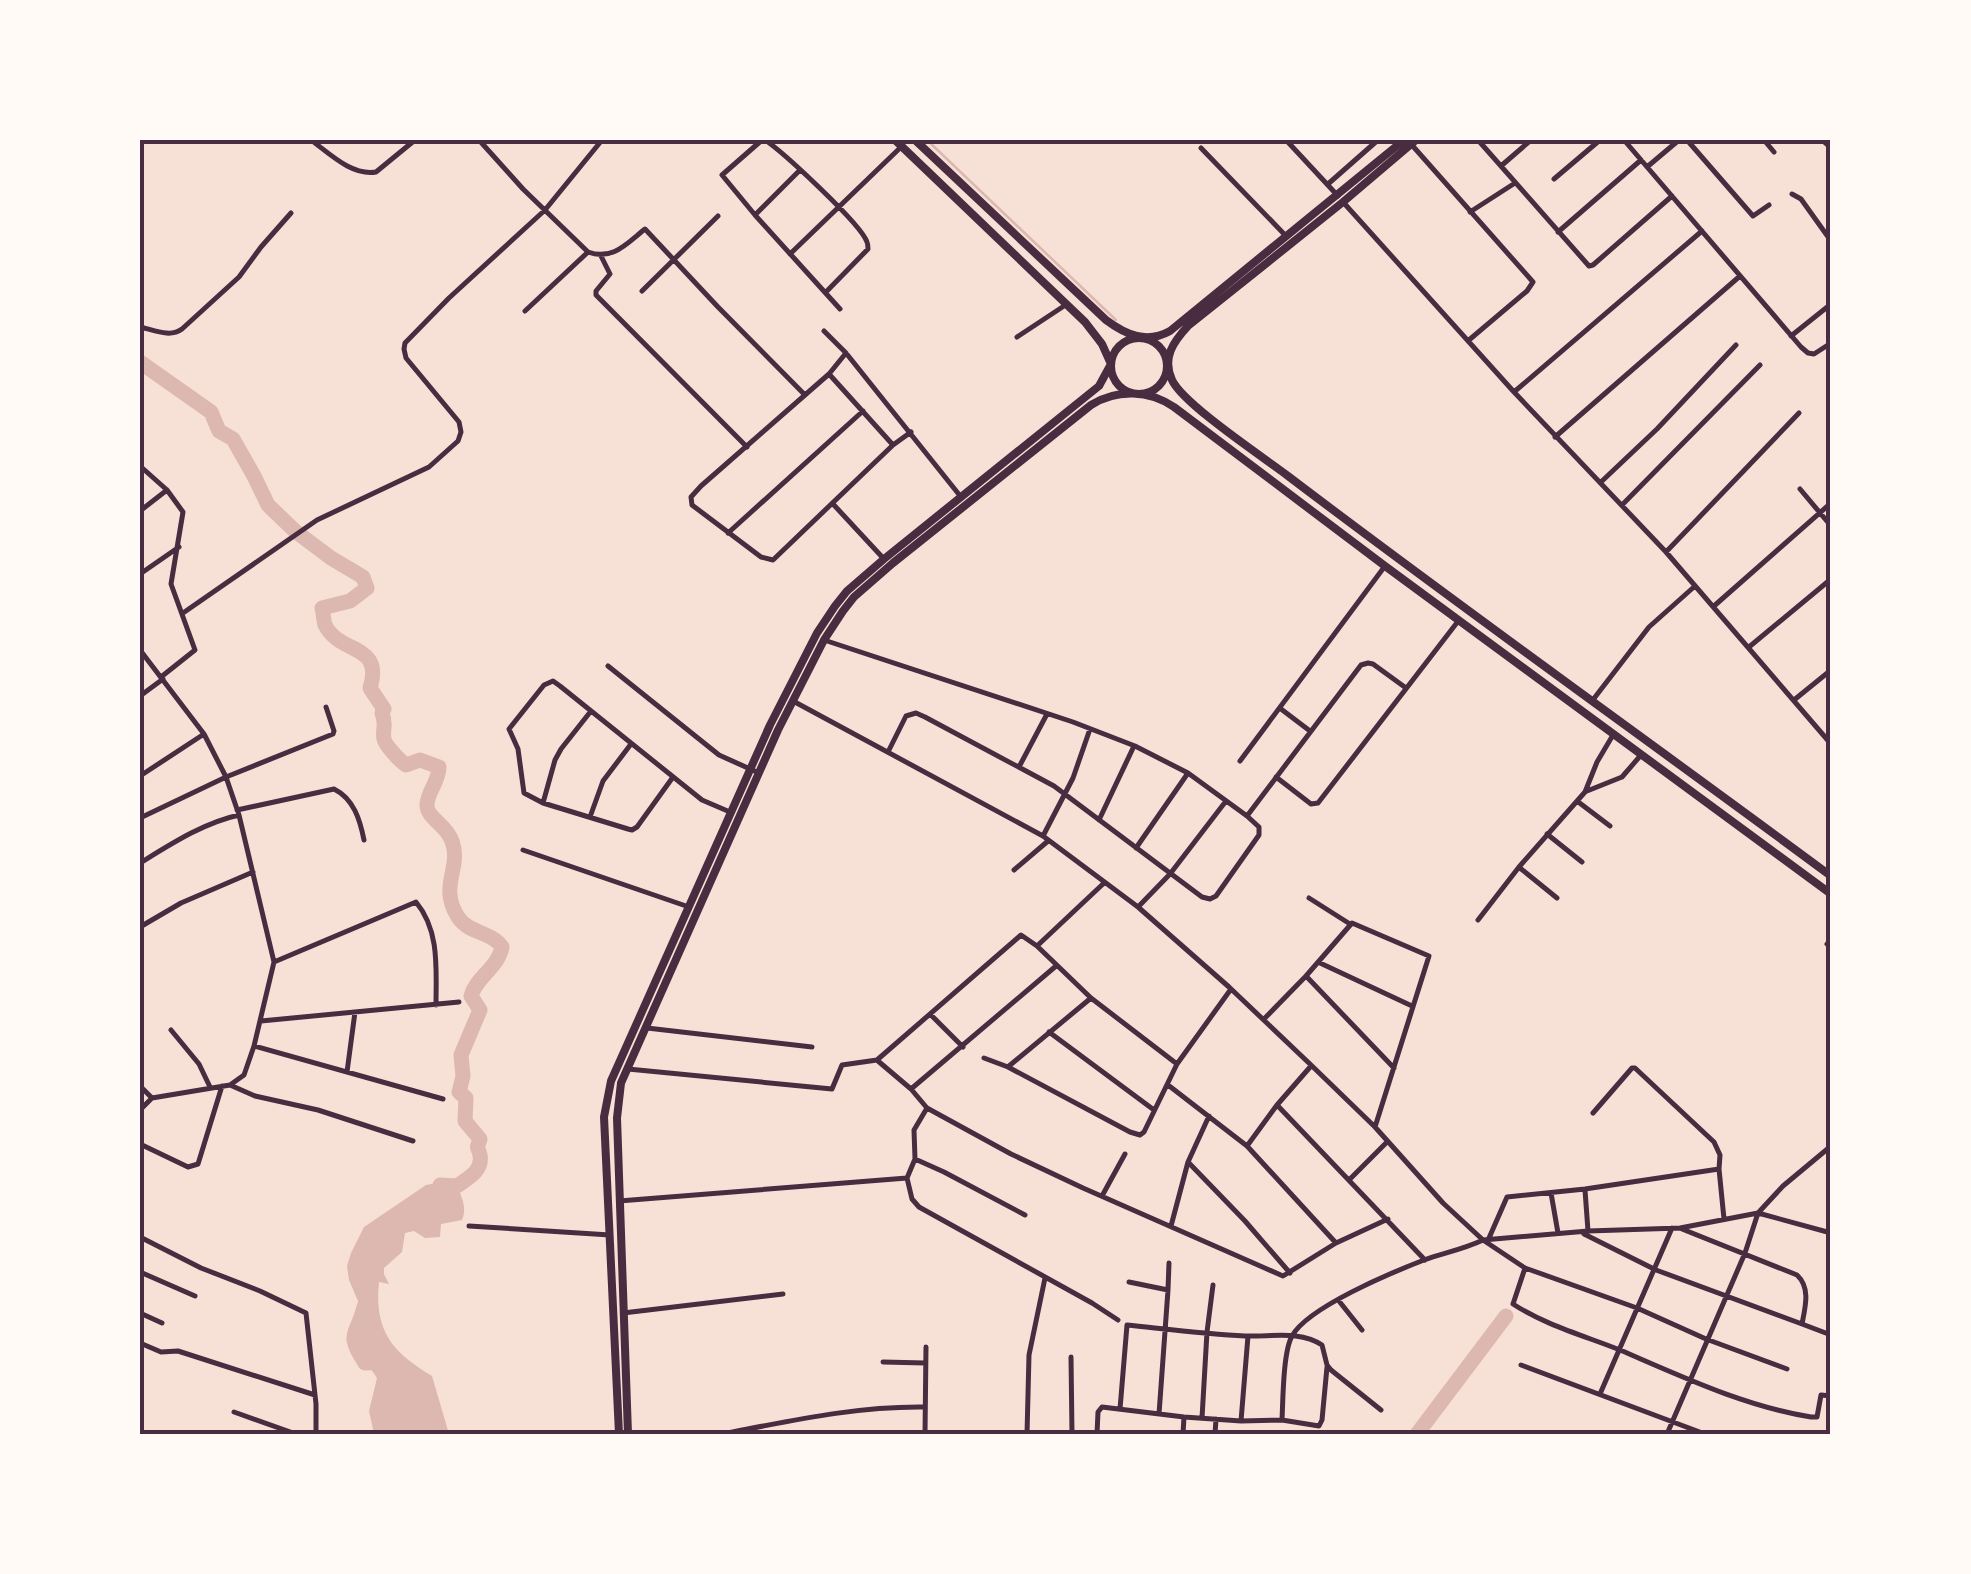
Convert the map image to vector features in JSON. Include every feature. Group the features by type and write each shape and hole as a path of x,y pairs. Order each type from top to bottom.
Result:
{"main road":[{"path":"916,140 1093,309 1116,327 1161,349 1179,390 1229,432 1831,876"},
{"path":"619,1434 617,1118 622,1083 647,1028 689,907 731,813 824,640 854,598 893,563 1091,405 1114,394 1150,392 1157,387 1166,373 1172,346 1188,326 1408,141"},
{"path":"898,144 1094,332 1119,386 1158,397 1174,407 1831,894"},
{"path":"628,1434 623,1313 610,1234 604,1117 612,1082 755,771 770,724 817,634 842,597 884,558 1099,386 1117,348 1124,342 1170,331 1287,236 1341,199"},
{"path":"1657,767 1663,762 1664,753"},
{"path":"1684,785 1682,778 1689,772"}],"street":[{"path":"311,140 348,166 370,174 415,140"},
{"path":"480,140 588,252 601,256 615,252 645,229 805,395"},
{"path":"183,613 303,529 430,467 458,441 459,422 406,358 405,343 448,298 545,210 602,140"},
{"path":"826,292 868,250 868,242 800,170 764,140 722,175 840,309"},
{"path":"1286,140 1514,392 1666,552 1831,744"},
{"path":"1327,184 1378,140"},
{"path":"1478,140 1591,266 1672,196"},
{"path":"1501,166 1531,140"},
{"path":"1554,179 1600,140"},
{"path":"1624,140 1808,353 1814,354 1831,343"},
{"path":"1648,167 1683,140 1753,216 1769,205"},
{"path":"1764,140 1774,152"},
{"path":"1822,140 1831,148"},
{"path":"1408,141 1533,282 1528,291 1468,341"},
{"path":"790,254 898,144"},
{"path":"1201,148 1287,236"},
{"path":"1558,232 1642,160"},
{"path":"754,215 800,170"},
{"path":"1470,212 1515,182"},
{"path":"1792,194 1801,199 1831,241"},
{"path":"140,327 177,334 239,277 290,213"},
{"path":"642,291 718,216"},
{"path":"1514,392 1702,231"},
{"path":"525,312 588,252"},
{"path":"601,256 610,274 596,295 746,447"},
{"path":"1556,437 1740,276"},
{"path":"1016,337 1066,304"},
{"path":"1792,336 1831,304"},
{"path":"824,331 846,352 961,496"},
{"path":"1602,482 1736,345"},
{"path":"846,352 830,374 701,486 690,499 696,510 766,560 773,560 910,432"},
{"path":"1621,505 1760,365"},
{"path":"830,374 894,445"},
{"path":"727,533 862,411"},
{"path":"1666,552 1799,413"},
{"path":"140,466 167,490 182,512 171,584 195,647 194,652 140,696"},
{"path":"140,511 167,490"},
{"path":"1800,490 1831,526"},
{"path":"1714,606 1831,503"},
{"path":"833,504 884,558"},
{"path":"140,574 178,547"},
{"path":"1240,761 1385,566"},
{"path":"1749,646 1831,579"},
{"path":"1592,701 1649,627 1695,586"},
{"path":"1276,777 1311,804 1318,803 1459,620"},
{"path":"824,640 1134,746 1188,773 1226,800 1260,829 1259,836 1210,899 1170,874 1065,794 916,713 906,716 888,752"},
{"path":"140,651 204,734 226,776 274,962 244,1075 226,1085 152,1098 140,1110"},
{"path":"1247,816 1364,664 1373,664 1406,688"},
{"path":"608,666 719,755 755,771"},
{"path":"1794,700 1831,670"},
{"path":"673,777 635,829 628,829 530,797 523,790 518,749 510,727 550,680 592,711 702,800 731,813"},
{"path":"793,702 1046,838 1138,907 1312,1065 1375,1127 1443,1203 1525,1268 1787,1369"},
{"path":"141,816 226,776 333,734 326,707"},
{"path":"1280,708 1310,731"},
{"path":"544,802 561,748 592,711"},
{"path":"1018,767 1046,714"},
{"path":"1014,870 1046,838 1090,729"},
{"path":"140,776 204,734"},
{"path":"1478,920 1585,792 1596,762 1613,735"},
{"path":"590,817 603,781 631,744"},
{"path":"1099,820 1134,746"},
{"path":"1585,792 1622,777 1642,755"},
{"path":"1136,848 1188,773"},
{"path":"140,863 238,812 300,795 338,790 356,812 364,840"},
{"path":"1138,907 1170,874 1226,800"},
{"path":"1577,801 1610,826"},
{"path":"1547,834 1582,862"},
{"path":"523,850 689,907"},
{"path":"1519,868 1557,898"},
{"path":"140,927 170,908 253,872"},
{"path":"1037,946 1105,883"},
{"path":"1310,898 1350,924 1429,956 1375,1127"},
{"path":"274,962 416,902 436,944 436,1005"},
{"path":"1264,1019 1350,924"},
{"path":"628,1069 826,1090 835,1086 845,1063 877,1060 1015,939 1025,936 1091,998 1177,1064"},
{"path":"1319,962 1412,1006"},
{"path":"911,1089 1056,966"},
{"path":"1306,976 1394,1068"},
{"path":"984,1058 1136,1134 1144,1132 1177,1064 1232,990"},
{"path":"1008,1067 1091,998"},
{"path":"261,1021 458,1002"},
{"path":"347,1072 355,1012"},
{"path":"930,1014 963,1047"},
{"path":"647,1028 812,1047"},
{"path":"171,1030 198,1064 210,1087"},
{"path":"1049,1032 1154,1110"},
{"path":"254,1046 444,1099"},
{"path":"877,1060 927,1108 1012,1154 1277,1275 1290,1273 1336,1243 1388,1219"},
{"path":"1248,1146 1312,1065"},
{"path":"1593,1113 1635,1068 1714,1142 1720,1155 1724,1220"},
{"path":"1167,1084 1248,1146 1336,1243"},
{"path":"226,1085 413,1141"},
{"path":"140,1144 188,1167 198,1164 226,1085"},
{"path":"140,1086 152,1098"},
{"path":"1278,1105 1425,1260"},
{"path":"927,1108 912,1135 915,1159 907,1178 914,1203 1118,1320"},
{"path":"1170,1226 1188,1162 1209,1116"},
{"path":"1350,1179 1388,1142"},
{"path":"1666,1434 1745,1253 1758,1213 1831,1146"},
{"path":"1102,1196 1125,1154"},
{"path":"915,1159 1025,1216"},
{"path":"1188,1162 1246,1220 1290,1273"},
{"path":"1486,1239 1506,1197 1719,1169"},
{"path":"619,1201 907,1178"},
{"path":"1584,1189 1585,1232"},
{"path":"1551,1193 1558,1233"},
{"path":"1282,1420 1287,1352 1292,1335 1301,1324 1338,1300 1425,1260 1486,1239 1676,1228 1758,1213 1831,1233"},
{"path":"469,1226 610,1234"},
{"path":"1676,1228 1802,1279 1806,1298 1802,1324"},
{"path":"1600,1394 1676,1228"},
{"path":"1585,1232 1656,1270 1831,1334"},
{"path":"140,1238 303,1310 308,1317 316,1434"},
{"path":"1159,1414 1169,1263"},
{"path":"1525,1268 1512,1302 1537,1317 1761,1407 1818,1416 1821,1395 1831,1396"},
{"path":"140,1272 195,1296"},
{"path":"1027,1434 1030,1355 1045,1278"},
{"path":"1129,1282 1168,1290"},
{"path":"1202,1418 1213,1286"},
{"path":"623,1313 783,1294"},
{"path":"1338,1300 1362,1330"},
{"path":"140,1314 162,1323"},
{"path":"1097,1434 1099,1408 1241,1422 1282,1420 1321,1424 1327,1365 1320,1342 1292,1335 1248,1336 1127,1325 1120,1409"},
{"path":"1241,1422 1248,1336"},
{"path":"140,1343 161,1352 178,1351 315,1395"},
{"path":"926,1347 926,1434"},
{"path":"1071,1357 1072,1434"},
{"path":"883,1362 925,1362"},
{"path":"1327,1365 1381,1410"},
{"path":"1521,1365 1705,1434"},
{"path":"722,1434 848,1411 925,1408"},
{"path":"234,1412 296,1434"},
{"path":"1183,1434 1184,1417"},
{"path":"1215,1434 1216,1420"},
{"path":"1300,1434 1301,1424"}],"shaded area":[{"path":"456,1182 464,1205 462,1220 441,1224 440,1237 425,1238 414,1231 405,1233 402,1252 384,1268 389,1284 379,1282 378,1299 383,1327 396,1349 432,1376 449,1434 374,1434 369,1411 377,1378 354,1344 358,1301 347,1266 364,1227 426,1185"}],"waterway":[{"path":"927,140 1116,320"},
{"path":"140,362 211,412 219,431 233,439 268,505 295,531 363,577 367,588 350,601 322,608 325,625 371,663 370,688 384,709 384,739 390,749 406,765 420,760 439,767 427,804 452,841 452,906 463,923 502,947 471,996 480,1010 461,1055 463,1076 459,1092 466,1098 465,1121 480,1139 479,1165 474,1174 457,1186 440,1185"},
{"path":"364,1307 354,1335 355,1345 365,1363 386,1362"},
{"path":"1417,1434 1506,1316"}]}
